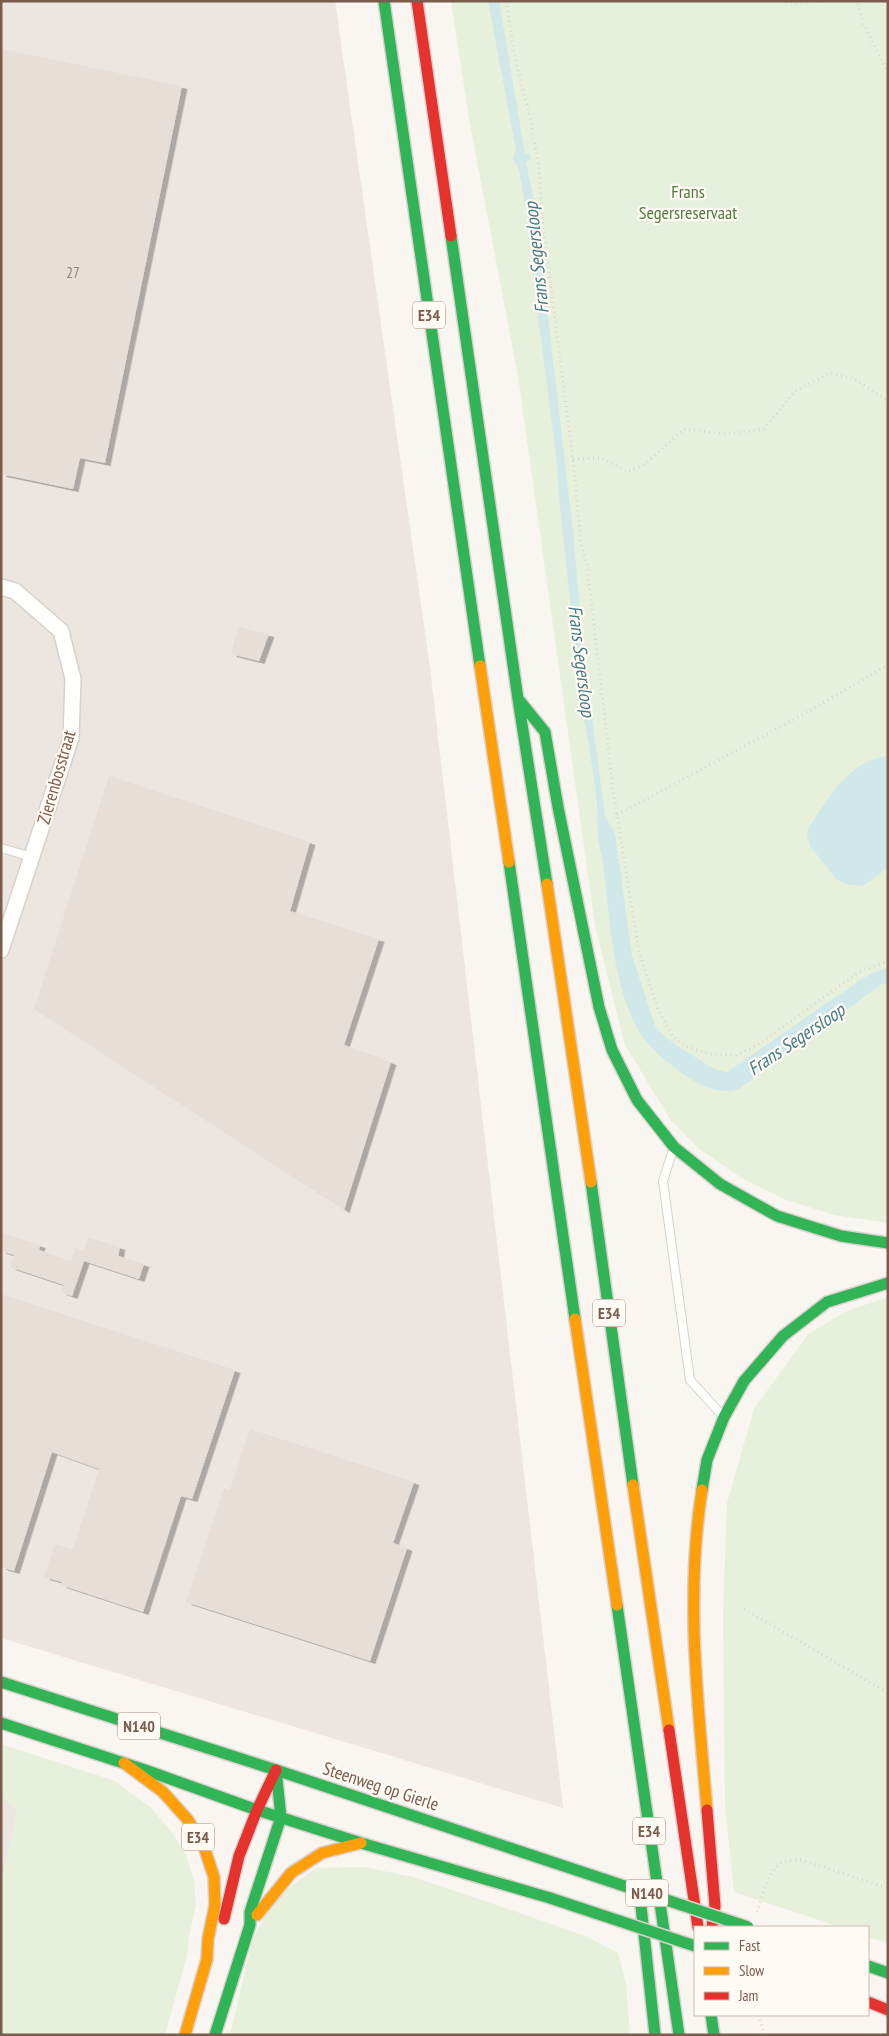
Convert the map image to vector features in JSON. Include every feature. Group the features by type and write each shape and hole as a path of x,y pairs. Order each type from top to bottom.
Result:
{"main road":[{"name":"E34","path":"384,1 679,2035"},
{"name":"E34","path":"417,1 518,699 574,1064 698,1926"},
{"path":"518,699 545,732 558,807 599,1007 612,1050 636,1100 674,1147 720,1184 778,1216 841,1236 888,1244"},
{"path":"712,1926 716,1906 695,1668 693,1581 701,1497 707,1460 724,1417 744,1381 783,1336 828,1302 888,1283"},
{"name":"Steenweg op Gierle","path":"1,1682 276,1770 745,1926"},
{"name":"N140","path":"1,1723 124,1763 257,1810 361,1843 550,1898 694,1946"},
{"name":"E34","path":"124,1763 163,1792 188,1820 204,1847 214,1877 215,1906 208,1939 207,1959 186,2035"},
{"name":"E34","path":"207,1959 219,1942 239,1856 257,1810 276,1770"},
{"path":"215,2035 250,1925 250,1912 281,1817 276,1770"},
{"name":"E34","path":"642,1851 648,1826"},
{"path":"250,1925 290,1873 322,1854 361,1843"},
{"path":"638,1878 655,2035"},
{"path":"869,1966 888,1973"},
{"path":"869,2002 888,2010"},
{"path":"711,2016 714,2035"}],"street":[{"name":"Zierenbosstraat","path":"1,950 71,738 73,679 62,631 8,589"}],"lane":[{"path":"1,848 32,857"},
{"path":"674,1147 664,1181 690,1380 724,1417"}],"path":[{"path":"506,1 513,50 530,118 539,167 542,218 573,459 581,543 587,564 616,815 640,952 656,1003 667,1028 674,1038 685,1046 709,1054 736,1055 746,1052 860,972 888,961"},
{"path":"781,1 802,3 828,1"},
{"path":"854,1 858,4 860,15 888,72"},
{"path":"573,459 602,458 628,472 646,464 684,429 725,434 764,429 795,391 830,374 854,379 888,402"},
{"path":"616,815 802,715 888,665"},
{"path":"744,1609 888,1693"},
{"path":"756,1913 771,1872 781,1863 791,1861 800,1860 888,1888"},
{"path":"758,2016 765,2035"}],"shaded area":[{"path":"1,1 335,1 430,668 563,1808 1,1638"},
{"path":"1,1796 18,1810 1,1882"}],"green space":[{"name":"Frans Segersreservaat","path":"451,1 888,1 888,1223 834,1215 784,1199 743,1179 698,1148 670,1119 625,1045 595,925 518,376 469,119"},
{"path":"888,1297 888,1943 869,1937 869,1926 837,1926 734,1892 725,1805 723,1613 727,1503 754,1409 808,1334 847,1311"},
{"path":"1,1744 115,1781 150,1807 172,1832 186,1855 194,1880 196,1904 187,1956 165,2035 1,2035 1,1882 18,1810 1,1796"},
{"path":"364,1867 413,1877 485,1901 585,1936 618,1953 626,1984 630,2035 230,2035 253,1938 275,1898 316,1868"}],"water":[{"name":"Frans Segersloop","path":"488,1 499,1 525,154 530,153 531,160 526,162 535,205 573,531 584,657 605,816 615,834 632,955 655,1026 664,1036 679,1047 714,1069 727,1072 862,979 872,973 888,968 888,983 882,984 739,1089 731,1091 705,1087 686,1076 653,1049 637,1028 628,1009 617,968 603,862 598,839 595,786 579,694 557,464 531,261 530,231 518,165 513,158 516,150"},
{"path":"888,756 888,868 863,886 846,884 836,879 810,846 807,835 809,827 841,782 851,773 874,759"}],"building":[{"path":"1,49 182,86 105,463 80,458 73,489 1,474"},
{"path":"238,627 269,634 259,661 231,654"},
{"path":"109,776 310,842 290,911 379,939 344,1045 391,1062 344,1210 34,1009"},
{"path":"1,1233 40,1245 39,1250 71,1261 75,1248 84,1251 88,1237 120,1247 118,1256 144,1264 139,1279 84,1261 72,1296 61,1292 64,1285 10,1267 14,1255 1,1251"},
{"path":"1,1294 235,1370 192,1499 181,1496 143,1612 61,1585 62,1582 44,1577 55,1544 73,1549 99,1469 52,1452 14,1571 1,1567"},
{"path":"250,1429 414,1482 393,1543 407,1548 370,1661 186,1602 224,1488 230,1490"}],"traffic: fast":[{"path":"384,1 480,666"},
{"path":"451,236 518,699 547,884"},
{"path":"519,700 545,732 558,807 599,1007 612,1050 637,1100 674,1147 720,1184 777,1216 841,1236 888,1243"},
{"path":"509,862 575,1319"},
{"path":"591,1182 633,1485"},
{"path":"702,1490 707,1460 724,1417 744,1381 783,1336 827,1302 888,1283"},
{"path":"617,1605 679,2035"},
{"path":"1,1682 276,1770 546,1860"},
{"path":"1,1723 148,1771 257,1810 361,1843 550,1898"},
{"path":"215,2035 250,1925 250,1912 281,1817 276,1770"},
{"path":"546,1860 745,1926"},
{"path":"550,1898 694,1946"},
{"path":"641,1906 655,2035"},
{"path":"869,1966 888,1973"},
{"path":"711,2016 714,2035"}],"traffic: slow":[{"path":"480,666 509,862"},
{"path":"547,884 591,1182"},
{"path":"575,1319 617,1605"},
{"path":"633,1485 669,1730"},
{"path":"702,1490 694,1570 694,1610 697,1690 707,1810"},
{"path":"124,1763 163,1792 188,1820 204,1847 214,1877 215,1905 208,1939 207,1959 185,2035"},
{"path":"257,1915 291,1873 322,1853 361,1843"}],"traffic: jam":[{"path":"417,1 451,236"},
{"path":"669,1730 698,1926"},
{"path":"224,1919 239,1856 257,1810 276,1770"},
{"path":"707,1810 715,1906 712,1926"},
{"path":"869,2002 888,2010"}]}
